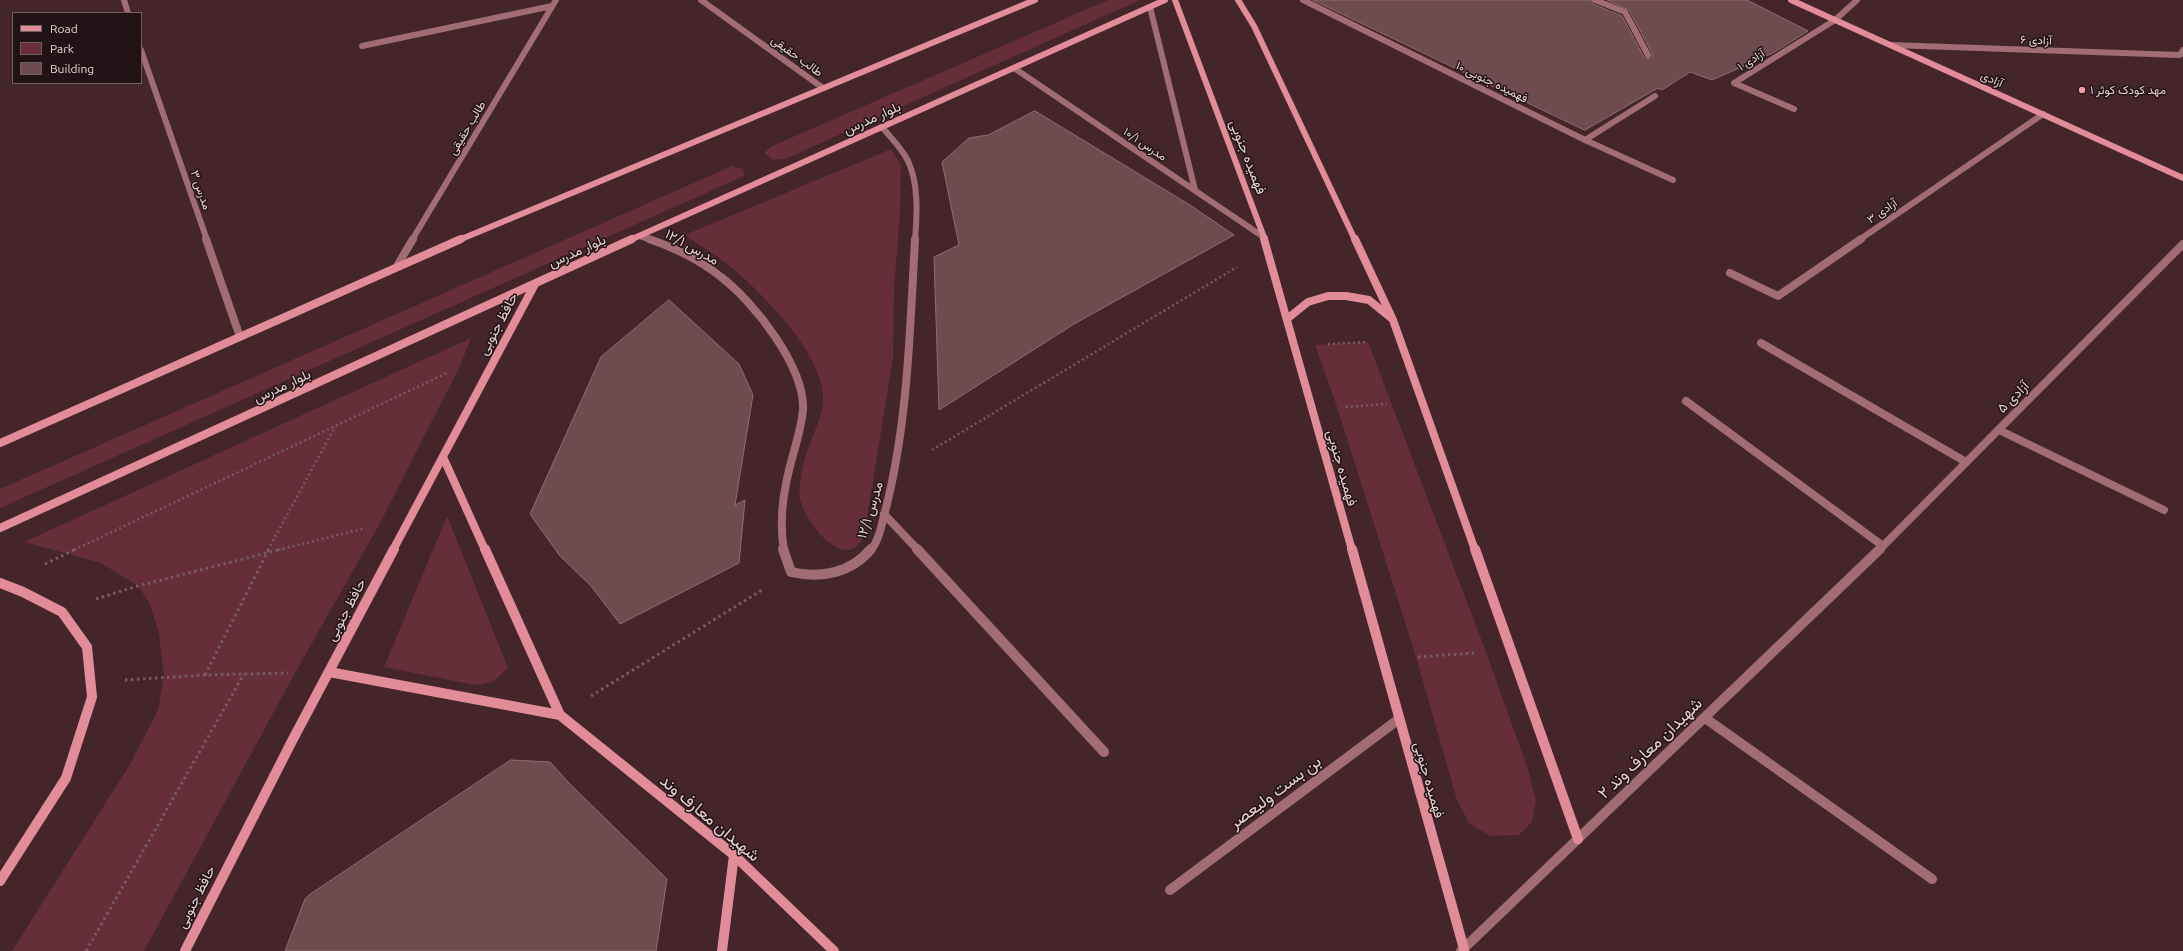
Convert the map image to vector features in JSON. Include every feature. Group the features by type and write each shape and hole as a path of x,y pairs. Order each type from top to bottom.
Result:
{"street":[{"path":"124,0 128,12"},
{"name":"طالب حقیقی","path":"397,266 556,0"},
{"name":"طالب حقیقی","path":"701,0 823,88"},
{"path":"0,443 397,266 1035,0"},
{"name":"بلوار مدرس","path":"0,528 639,236 1165,0"},
{"name":"فهمیده جنوبی","path":"1175,0 1265,238 1463,950"},
{"path":"1238,0 1254,26 1393,320 1578,839"},
{"name":"فهمیده جنوبی ۱۰","path":"1303,0 1585,140 1673,180"},
{"path":"1595,0 1625,12 1648,55"},
{"name":"آزادی","path":"1792,0 2183,178"},
{"path":"1835,20 1857,0"},
{"path":"362,46 552,6"},
{"path":"1150,7 1195,190"},
{"name":"آزادی ۱","path":"1794,109 1734,84 1835,20"},
{"name":"آزادی ۶","path":"1891,45 2181,52"},
{"name":"مدرس ۳","path":"142,53 240,337"},
{"name":"مدرس ۱۰/۱","path":"1014,68 1265,238"},
{"path":"1585,140 1655,96"},
{"name":"آزادی ۳","path":"1730,273 1778,296 2043,114"},
{"name":"مدرس ۱۲/۱","path":"639,236 657,241 681,252 732,286 757,316 793,368 802,395 801,428 788,474 782,527 785,561 791,572 805,576 836,571 859,563 872,549 884,514 895,472 905,384 916,210 912,173 904,152 882,127"},
{"name":"آزادی ۵","path":"1862,568 2183,244"},
{"name":"حافظ جنوبی","path":"185,951 250,821 535,284"},
{"path":"1287,319 1308,302 1328,296 1346,296 1369,300 1393,320"},
{"path":"1762,343 1966,462"},
{"path":"1686,401 1883,546"},
{"path":"1999,430 2164,510"},
{"path":"443,456 560,715"},
{"path":"884,514 1104,752"},
{"name":"شهیدان معارف وند ۲","path":"1463,950 1862,568"},
{"path":"0,583 23,592 60,611 87,647 92,697 66,778 0,881"},
{"path":"329,672 560,715"},
{"name":"شهیدان معارف وند","path":"560,715 734,855 834,951"},
{"path":"1705,718 1932,879"},
{"name":"بن بست ولیعصر","path":"1170,890 1399,719"},
{"path":"722,951 734,855"}],"path":[{"path":"895,472 1268,249"},
{"path":"1323,345 1368,342"},
{"path":"65,555 452,371"},
{"path":"1345,407 1390,404"},
{"path":"205,675 266,554 335,426"},
{"path":"60,611 138,586 372,526"},
{"path":"560,715 791,572"},
{"path":"1416,657 1478,652"},
{"path":"91,683 205,675 295,673"},
{"path":"86,951 244,674"}],"green space":[{"path":"1108,0 1140,0 785,159 773,160 764,153 772,146"},
{"path":"891,149 901,165 900,214 894,288 893,358 864,536 858,546 853,549 845,550 836,547 820,534 807,516 800,499 800,484 804,463 822,409 823,391 818,373 808,353 780,316 750,284 725,262 685,235"},
{"path":"732,166 743,169 744,176 0,508 0,489"},
{"path":"471,338 459,368 379,525 295,673 144,951 12,951 129,766 158,710 164,676 159,634 150,604 138,586 101,563 24,542"},
{"path":"1368,342 1486,652 1528,769 1536,801 1532,822 1519,835 1490,836 1469,823 1457,800 1416,657 1337,407 1315,345"},
{"path":"447,516 508,668 493,682 475,685 384,667"}],"building":[{"path":"1313,0 1591,0 1593,4 1622,16 1644,57 1647,59 1652,58 1652,53 1629,10 1607,0 1747,0 1808,31 1773,53 1712,80 1690,72 1662,90 1658,88 1585,130"},
{"path":"1035,111 1190,205 1234,235 1074,324 939,410 934,257 959,245 942,162 969,138 988,135"},
{"path":"669,300 739,364 753,395 735,505 745,500 739,563 620,624 591,586 560,556 530,514 601,357"},
{"path":"511,760 550,762 568,782 667,879 656,951 285,951 305,899 309,895"}],"place":[{"name":"مهد کودک کوثر ۱","path":"2082,90"}]}
